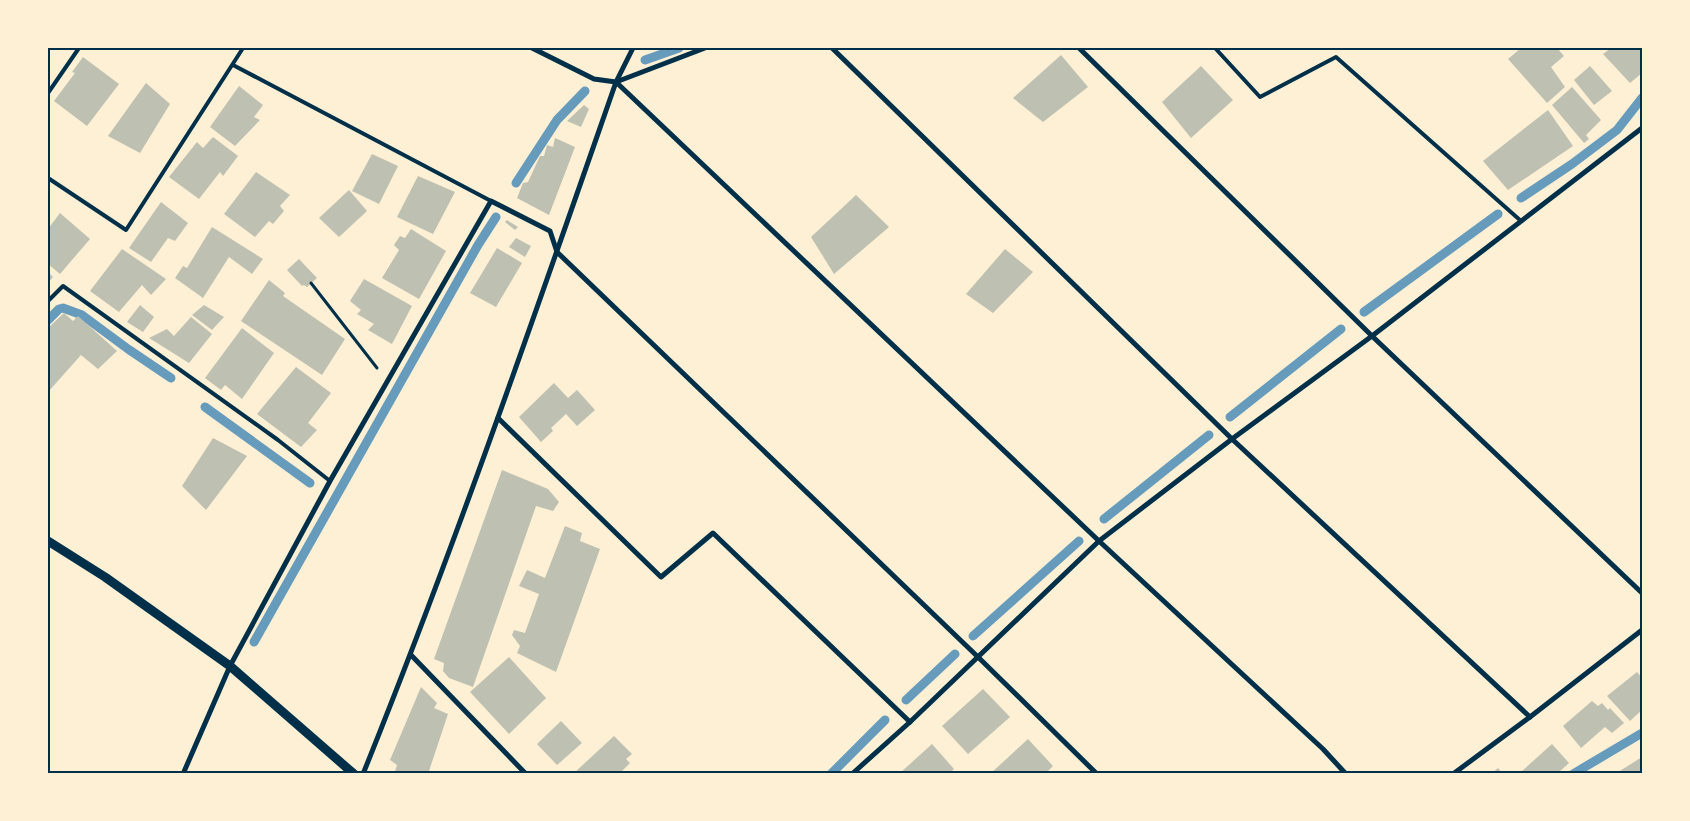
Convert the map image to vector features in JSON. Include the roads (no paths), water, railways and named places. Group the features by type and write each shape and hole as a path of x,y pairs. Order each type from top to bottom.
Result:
{"street":[{"path":"532,48 594,79 616,82 705,48"},
{"path":"362,774 411,655 498,418 616,82 633,48"},
{"path":"832,48 1232,439 1530,717"},
{"path":"1078,48 1372,336 1642,594"},
{"path":"616,82 1099,541 1323,749 1346,774"},
{"path":"853,773 910,722 1099,541 1232,439 1372,336 1642,128"},
{"path":"183,774 230,666 330,481 491,201 550,231 557,252 978,657 1096,774"},
{"path":"498,418 661,577 714,533 910,722"},
{"path":"48,541 105,577 230,666 354,774"},
{"path":"1453,774 1642,630"},
{"path":"411,655 526,774"}],"lane":[{"path":"48,94 79,48"},
{"path":"48,178 126,230 243,48"},
{"path":"1215,48 1260,97 1336,57 1521,221"},
{"path":"233,64 491,201"},
{"path":"48,301 63,286 278,440 330,481"}],"waterway":[{"path":"645,60 679,48"},
{"path":"516,183 557,120 585,91"},
{"path":"1521,198 1572,164 1617,130 1642,98"},
{"path":"1364,312 1498,214"},
{"path":"254,642 478,245 496,217"},
{"path":"48,320 59,309 63,308 82,315 171,378"},
{"path":"1230,417 1341,329"},
{"path":"205,407 310,483"},
{"path":"1104,519 1209,435"},
{"path":"973,636 1079,541"},
{"path":"906,700 955,654"},
{"path":"831,774 885,720"},
{"path":"1573,774 1642,733"}]}
